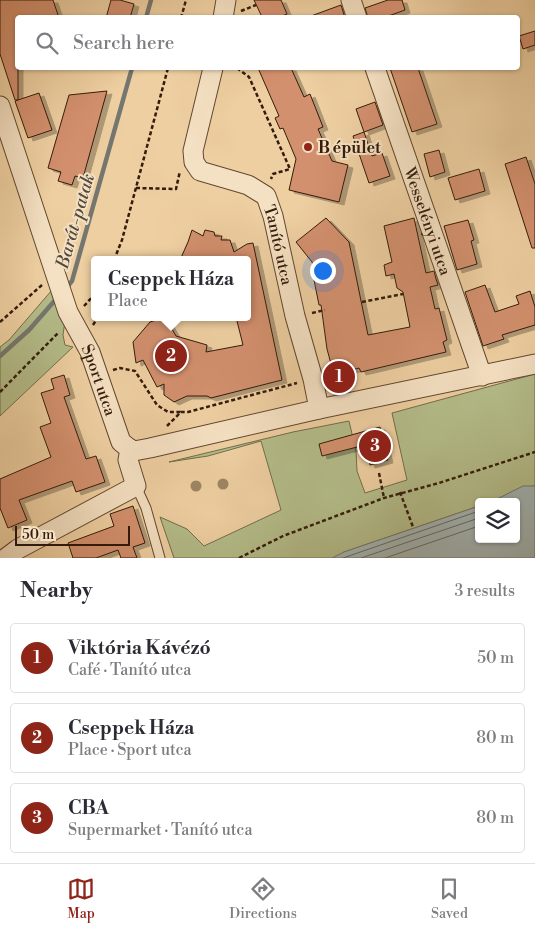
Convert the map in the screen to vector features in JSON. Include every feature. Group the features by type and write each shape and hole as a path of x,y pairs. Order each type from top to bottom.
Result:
{"street":[{"path":"224,15 226,0"},
{"path":"351,0 356,15"},
{"path":"200,171 194,162 193,150 213,70"},
{"name":"Wesselényi utca","path":"376,70 482,376"},
{"name":"Sport utca","path":"0,106 70,316 90,352 99,374 121,442 130,449 128,460 136,486"},
{"name":"Tanító utca","path":"200,171 248,185 266,196 270,204 295,316 313,379 319,409"},
{"path":"130,449 134,451 150,448 319,409 535,364"},
{"path":"6,558 18,549 136,486"}],"lane":[{"path":"136,486 146,508 160,558"}],"path":[{"path":"183,15 186,0"},
{"path":"116,256 122,240 167,70"},
{"path":"240,70 250,77 290,169 273,174 263,193"},
{"path":"136,188 176,189 181,166 200,171"},
{"path":"0,322 37,288 49,280 54,271"},
{"path":"362,302 403,294"},
{"path":"0,392 70,316"},
{"path":"99,374 120,368 135,371 158,405 168,412 181,412"},
{"path":"239,558 283,536 400,492 440,483 535,452"},
{"path":"379,473 384,498"},
{"path":"400,492 413,527"}],"green space":[{"path":"52,290 65,321 63,335 65,345 73,347 0,416 0,347 9,340"},
{"path":"535,374 535,486 523,487 500,498 475,498 475,507 344,552 335,558 174,558 160,517 187,529 204,546 281,510 261,441 208,456 169,462 293,432 349,421 356,451 357,471 365,493 407,480 392,413"}],"water":[{"path":"523,486 535,486 535,558 332,558 344,552 475,507 475,543 520,543 520,498 499,498"}],"building":[{"path":"0,0 53,0 58,15 15,15 15,70 18,70 18,100 15,100 0,54"},
{"path":"111,0 120,0 134,4 131,15 107,15"},
{"path":"254,0 281,0 287,14 284,15 261,15"},
{"path":"388,0 402,0 405,10 391,15 367,15 365,8"},
{"path":"341,5 344,15 314,15"},
{"path":"535,31 535,45 523,49 520,36"},
{"name":"B épület","path":"259,70 292,70 304,97 310,94 323,127 318,129 332,161 348,165 339,202 289,190 296,159 283,128 280,129 275,118 279,116"},
{"path":"391,70 419,70 437,124 412,132"},
{"path":"107,91 83,178 75,176 72,185 58,181 61,172 48,168 69,95"},
{"path":"39,93 52,130 28,138 15,101"},
{"path":"375,102 383,125 364,132 356,109"},
{"path":"364,132 372,156 382,153 390,176 369,183 353,136"},
{"path":"439,150 445,172 430,177 424,154"},
{"path":"526,157 535,184 535,248 532,248 505,164"},
{"path":"479,169 485,191 455,200 448,178"},
{"path":"326,218 349,242 368,335 410,327 403,292 397,288 394,274 386,276 384,265 392,262 384,226 414,218 426,273 434,271 438,285 430,287 435,309 439,308 447,340 443,342 446,352 361,372 359,368 334,375 327,349 321,305 319,305 314,280 318,279 312,262 296,242"},
{"path":"468,220 474,240 471,241 477,264 457,270 444,226"},
{"path":"192,230 203,236 205,230 214,232 215,236 222,236 221,240 230,240 234,252 247,244 253,243 282,380 211,398 207,396 187,396 174,402 164,395 164,384 157,387 143,360 136,363 133,342 153,321 167,321 176,336 207,345 206,352 243,345 237,321 251,321 251,256 182,256"},
{"path":"485,285 495,312 519,304 516,296 530,291 535,307 535,325 502,335 504,339 483,346 465,292"},
{"path":"64,375 70,395 64,397 86,459 96,456 105,482 76,492 72,481 19,500 27,520 8,528 0,508 0,479 51,457 40,427 51,423 41,393 54,389 51,379"},
{"path":"380,427 388,460 370,465 365,445 322,456 319,444"},
{"path":"133,506 145,543 133,547 137,558 121,558 118,550 96,558 73,558 68,543 114,526 110,514"}],"waterway":[{"name":"Barát-patak","path":"147,15 151,0"},
{"name":"Barát-patak","path":"66,288 72,281 131,70"},
{"name":"Barát-patak","path":"0,356 29,330 57,298"}],"place":[{"name":"B épület","path":"308,147"},
{"name":"Cseppek Háza","path":"171,356"},
{"name":"Viktória Kávézó","path":"339,377"},
{"name":"CBA","path":"375,446"}]}
